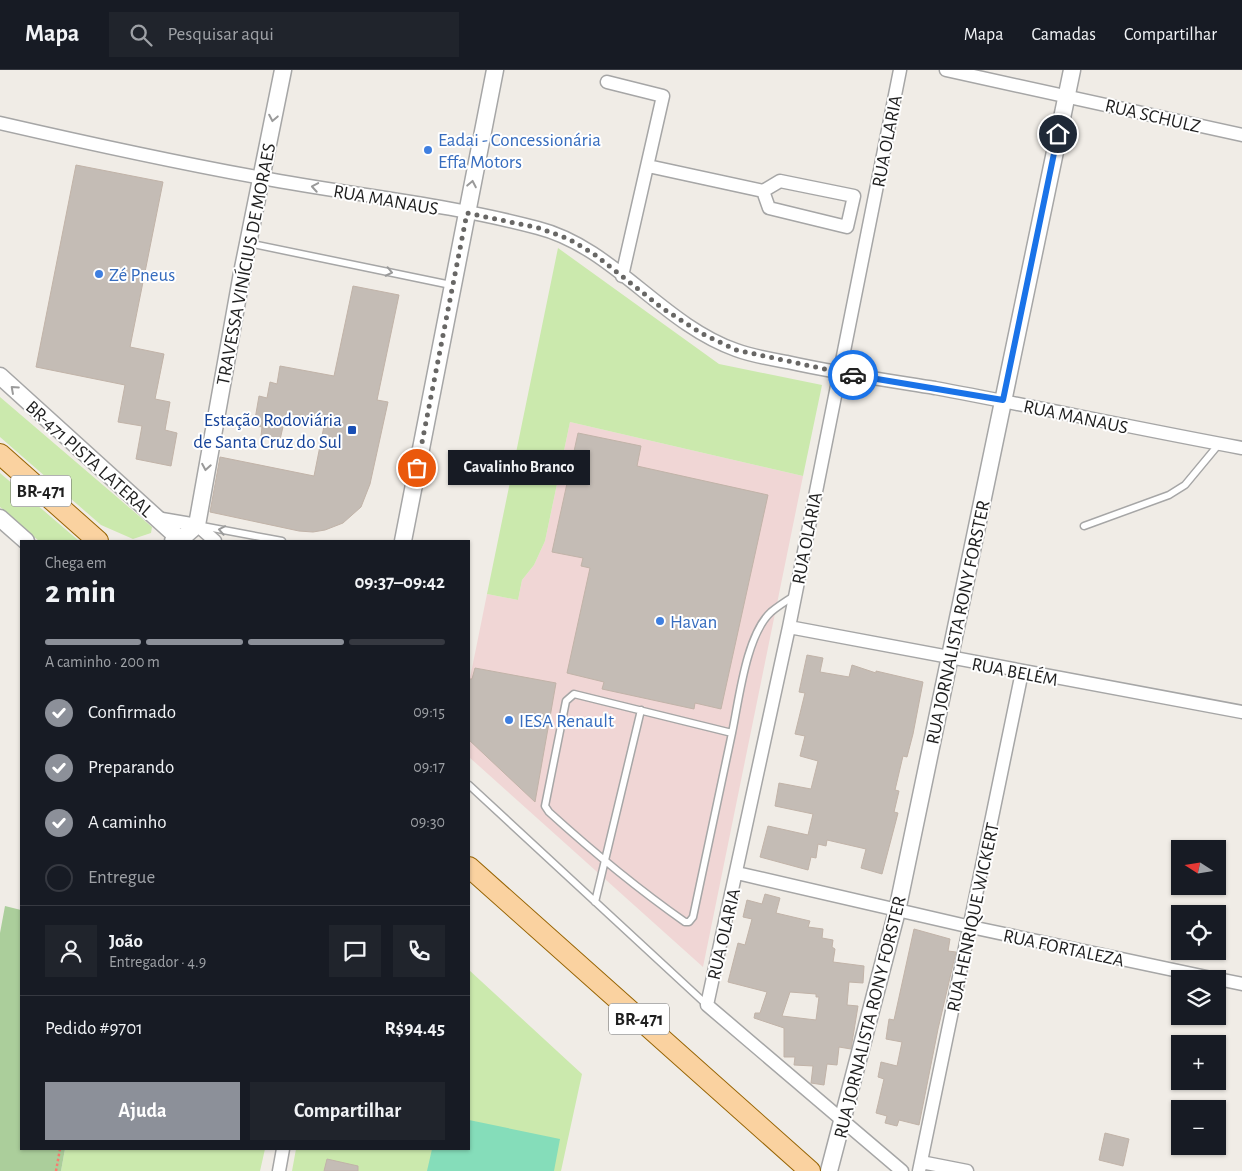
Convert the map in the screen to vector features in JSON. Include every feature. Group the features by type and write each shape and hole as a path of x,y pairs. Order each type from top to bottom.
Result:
{"main road":[{"name":"BR-471","path":"0,454 88,534"},
{"path":"88,534 110,540"},
{"name":"BR-471","path":"470,868 810,1171"}],"street":[{"name":"TRAVESSA VINÍCIUS DE MORAES","path":"196,525 248,243 283,70"},
{"path":"403,540 495,70"},
{"name":"RUA OLARIA","path":"707,1005 789,627 900,70"},
{"name":"RUA SCHULZ","path":"946,70 1242,135"},
{"name":"RUA JORNALISTA RONY FORSTER","path":"829,1171 844,1120 897,910 1072,70"},
{"path":"607,82 663,96 622,276"},
{"name":"RUA MANAUS","path":"0,123 262,178 467,213 539,228 569,239 622,276 662,308 701,333 736,350 839,373 1003,400 1242,448"},
{"path":"648,166 763,191 780,181 854,196 848,228 769,208 763,191"},
{"name":"BR-471 PISTA LATERAL","path":"0,376 156,518 177,540"},
{"path":"0,518 25,540"},
{"path":"156,518 196,525 214,540"},
{"path":"179,540 196,525"},
{"name":"RUA BELÉM","path":"789,627 1242,712"},
{"name":"RUA HENRIQUE WICKERT","path":"920,1166 971,927 1022,672"},
{"name":"RUA FORTALEZA","path":"737,873 971,927 1174,970"},
{"name":"RUA FORTALEZA","path":"1226,981 1242,984"},
{"path":"707,1005 902,1171"},
{"path":"279,1171 283,1150"},
{"path":"920,1166 966,1171"}],"lane":[{"path":"248,243 452,285"},
{"path":"1084,526 1169,495 1185,485 1219,444"},
{"path":"196,525 277,540"},
{"path":"732,733 574,694 566,700 545,806 549,812 668,910 685,922 689,922 693,917 749,655 758,630 770,612 795,596"},
{"path":"595,902 641,710"},
{"path":"470,786 707,1005"}],"path":[{"path":"56,1171 60,1150"}],"shaded area":[{"path":"570,422 803,476 703,967 470,758 470,678 487,594 518,600 522,580 534,565 545,541"}],"green space":[{"path":"558,248 719,364 822,385 803,476 570,422 545,541 534,565 522,580 518,600 487,594"},
{"path":"0,397 152,527 151,533 133,539 101,525 0,437"},
{"path":"0,473 78,540 38,540 0,507"},
{"path":"5,906 20,910 20,1150 65,1150 61,1171 0,1171 0,933"},
{"path":"470,971 582,1074 561,1171 292,1171 296,1150 470,1150"},
{"path":"470,1120 560,1139 554,1171 427,1171 432,1150 470,1150"},
{"path":"65,1150 265,1150 260,1171 61,1171"}],"building":[{"name":"Zé Pneus","path":"76,165 163,182 130,347 164,354 155,399 170,402 165,430 177,433 171,466 136,459 142,426 118,422 125,385 36,367"},
{"name":"Estação Rodoviária de Santa Cruz do Sul","path":"353,286 399,295 377,400 388,402 370,484 361,507 343,523 325,530 313,532 299,531 210,512 220,457 314,476 325,421 286,413 280,440 261,436 262,427 254,425 259,396 267,398 270,382 277,384 280,366 334,376"},
{"name":"Havan","path":"578,433 641,446 637,466 768,495 721,709 695,703 694,709 602,689 604,682 567,673 590,568 581,566 583,558 552,552"},
{"path":"807,655 823,658 820,672 849,677 852,665 876,673 876,671 923,682 913,734 907,757 903,756 895,790 899,791 894,812 898,813 882,874 861,868 866,849 827,840 826,846 818,844 816,858 811,857 808,870 760,857 768,826 808,835 813,814 775,806 779,783 811,789 818,761 800,756 805,736 795,734 805,693 799,692"},
{"name":"IESA Renault","path":"475,668 556,683 535,802 470,741 470,679 472,679"},
{"path":"765,894 780,898 776,913 810,921 808,927 823,929 822,938 833,940 832,947 835,949 833,962 864,966 863,983 849,982 847,1005 858,1006 851,1049 839,1047 837,1065 827,1064 824,1085 811,1083 813,1066 794,1065 795,1057 784,1057 784,1028 754,1018 755,1013 760,1013 767,992 728,982 738,943 745,945 752,919 743,917 747,900 762,904","holes":["790,992 816,994 816,997 819,997 816,1020 782,1016"]},
{"path":"914,929 950,939 948,951 956,952 919,1125 899,1120 897,1126 885,1123 887,1116 876,1113 884,1079 878,1077 881,1062 897,1066 902,1042 886,1039 889,1019 894,1020"},
{"path":"1105,1133 1129,1139 1123,1166 1099,1160"},
{"path":"327,1159 358,1166 358,1171 324,1171"}],"way so far":[{"path":"417,468 467,213 539,228 569,239 594,254 662,308 701,333 736,350 853,375"}],"place":[{"name":"Eadai - Concessionária Effa Motors","path":"428,150"},
{"name":"Zé Pneus","path":"99,274"},
{"name":"Estação Rodoviária de Santa Cruz do Sul","path":"352,430"},
{"name":"Cavalinho Branco","path":"417,468"},
{"name":"Havan","path":"660,621"},
{"name":"IESA Renault","path":"509,720"}],"route":[{"path":"853,375 1003,400 1058,134"}]}
